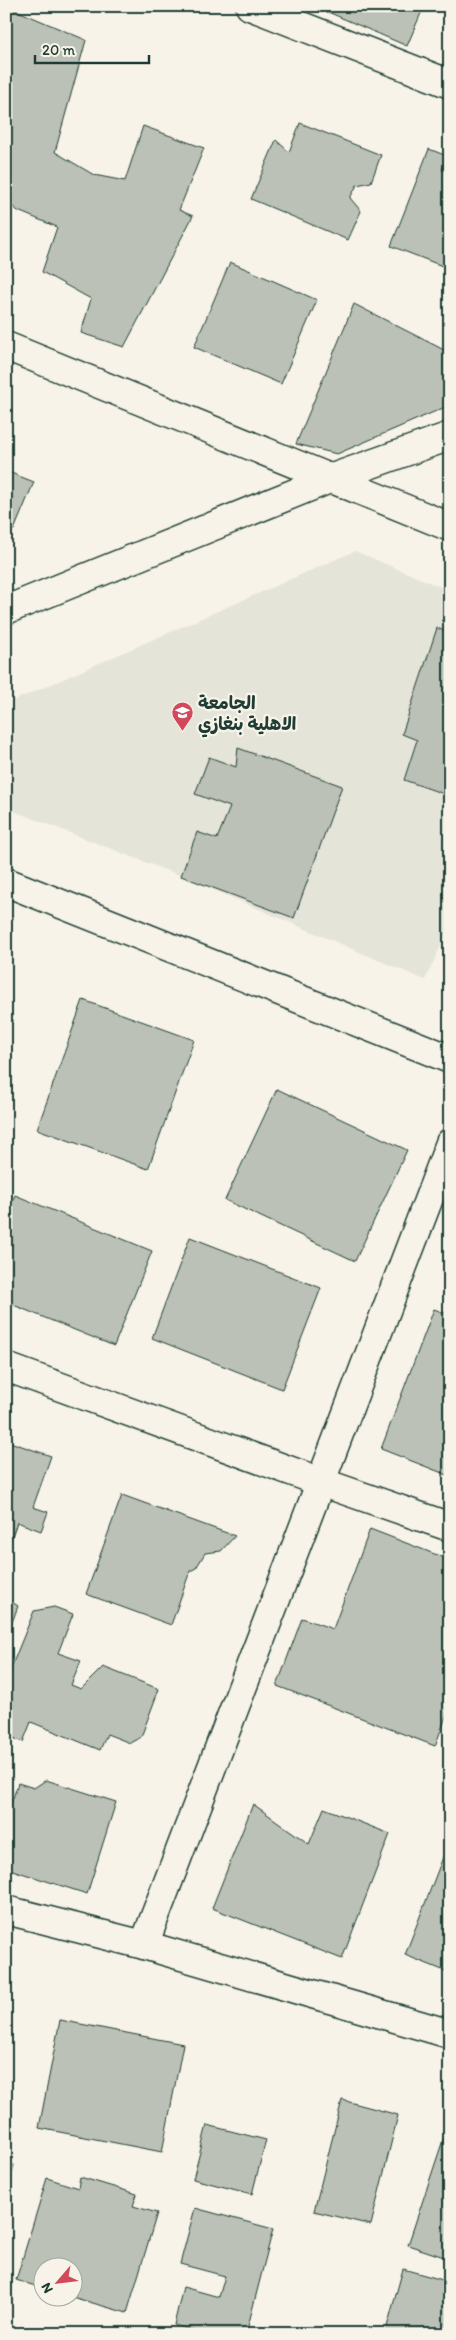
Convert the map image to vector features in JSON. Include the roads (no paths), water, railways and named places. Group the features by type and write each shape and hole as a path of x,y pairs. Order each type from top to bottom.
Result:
{"street":[{"path":"250,6 450,84"},
{"path":"6,346 450,527"},
{"path":"6,610 332,478 450,436"},
{"path":"6,882 450,1059"},
{"path":"144,1944 450,1143"},
{"path":"6,1367 450,1527"},
{"path":"6,1910 144,1944 450,2034"}],"place":[{"name":"الجامعة الاهلية بنغازي","path":"182,732"}]}
